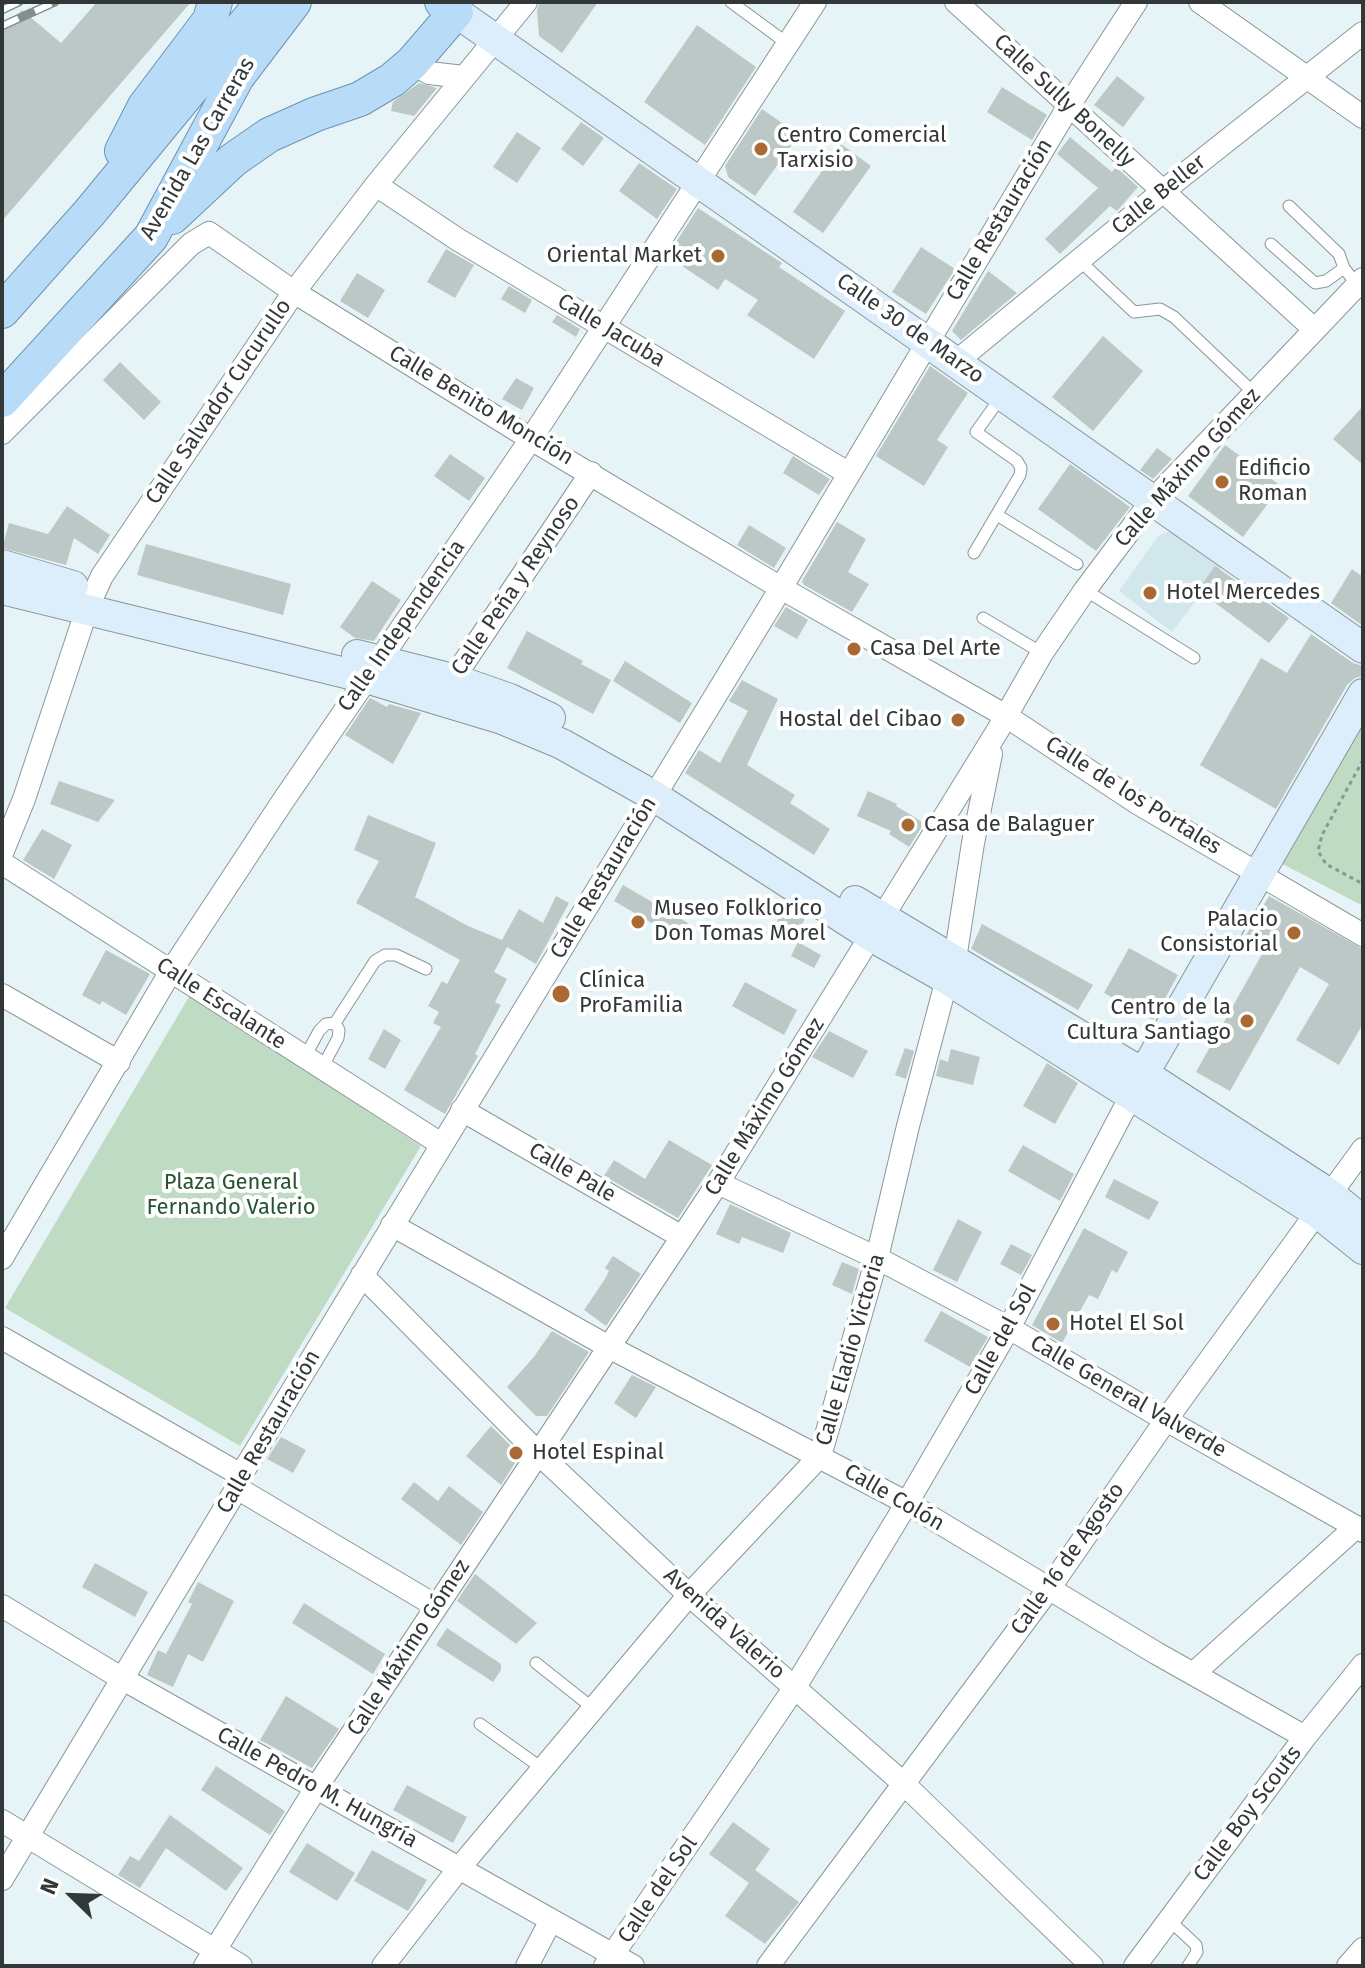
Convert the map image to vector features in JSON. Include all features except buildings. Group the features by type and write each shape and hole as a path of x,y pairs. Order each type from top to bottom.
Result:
{"main road":[{"path":"90,212 145,106 195,43 210,20 215,2"},
{"name":"Avenida Las Carreras","path":"2,311 90,212 263,2"},
{"name":"Avenida Las Carreras","path":"2,400 151,237 237,77 294,2"},
{"name":"Calle 30 de Marzo","path":"151,237 233,160 269,135 360,99 392,80 412,63 449,7 1363,648"},
{"path":"145,106 200,81"},
{"path":"2,292 45,264"},
{"path":"2,565 90,600"},
{"path":"2,589 90,600 450,690 502,719 659,788 1324,1204 1363,1221"},
{"name":"Calle del Sol","path":"1138,1085 1363,694"},
{"path":"1324,1204 1363,1249"}],"street":[{"name":"Calle Salvador Cucurullo","path":"2,853 24,799 90,600 294,292 376,185 526,2"},
{"name":"Calle Independencia","path":"2,1258 171,971 531,439 815,2"},
{"name":"Calle Sully Bonelly","path":"956,2 1314,329"},
{"name":"Calle Restauración","path":"2,1879 392,1225 781,588 1070,104 1136,2"},
{"path":"1200,2 1363,117"},
{"name":"Calle Beller","path":"957,361 1162,192 1363,33"},
{"path":"412,63 429,73 464,77"},
{"name":"Calle Jacuba","path":"376,185 457,239 848,473"},
{"path":"2,433 191,244 209,233 199,192"},
{"name":"Calle Benito Monción","path":"209,233 294,292 531,439 1002,723"},
{"name":"Calle Máximo Gómez","path":"210,1958 316,1788 718,1183 936,831 1042,653 1151,502 1314,329 1354,278"},
{"name":"Calle Peña y Reynoso","path":"450,690 591,473"},
{"name":"Calle Eladio Victoria","path":"383,1966 460,1867 689,1595 820,1456 877,1258 951,969 985,777 1002,723"},
{"name":"Calle de los Portales","path":"1002,723 1261,874"},
{"path":"936,831 973,843"},
{"name":"Calle Escalante","path":"2,863 441,1144"},
{"path":"1261,874 1363,935"},
{"path":"2,995 119,1062"},
{"name":"Calle del Sol","path":"617,1963 795,1687 907,1503 1009,1328 1138,1085"},
{"name":"Calle Pale","path":"462,1110 682,1237"},
{"name":"Calle 16 de Agosto","path":"768,1966 1048,1590 1166,1420 1363,1149"},
{"name":"Calle General Valverde","path":"718,1183 877,1258 1009,1328 1360,1529"},
{"name":"Calle Colón","path":"392,1225 609,1347 907,1503 1048,1590 1305,1737"},
{"name":"Avenida Valerio","path":"362,1275 538,1453 689,1595 903,1783 1092,1966"},
{"path":"2,1338 239,1481 436,1606"},
{"path":"1193,1674 1360,1529"},
{"name":"Calle Pedro M. Hungría","path":"2,1606 121,1678 460,1867 617,1963"},
{"name":"Calle Boy Scouts","path":"1135,1966 1305,1737 1361,1676"},
{"path":"2,1821 210,1958 241,1966"},
{"path":"527,1966 551,1920"},
{"path":"1348,1966 1363,1949"}],"lane":[{"path":"731,2 788,44"},
{"path":"1271,244 1315,283 1354,278 1339,254 1289,206"},
{"path":"1079,260 1134,312 1160,309 1174,317 1254,393"},
{"path":"974,553 1020,475 1021,468 1017,461 976,432 1003,394"},
{"path":"997,515 1077,564"},
{"path":"1085,590 1194,658"},
{"path":"983,618 1042,653"},
{"path":"335,1023 367,970 385,955 396,955 426,969"},
{"path":"314,1063 338,1038 339,1030 335,1023"},
{"path":"314,1063 319,1031 326,1024 335,1023"},
{"path":"536,1663 594,1709"},
{"path":"480,1724 543,1769"},
{"path":"1169,1920 1196,1945 1197,1952 1188,1966"}],"path":[{"path":"1363,760 1322,835 1318,851 1326,864 1363,884"}],"shaded area":[{"name":"Hotel Mercedes","path":"1173,530 1222,567 1172,632 1119,591 1159,535"}],"green space":[{"path":"1363,705 1363,906 1275,860"},
{"name":"Plaza General Fernando Valerio","path":"190,995 421,1146 240,1446 5,1308"}],"railway":[{"path":"2,10 19,2"},
{"path":"2,26 55,2"}],"place":[{"name":"Centro Comercial Tarxisio","path":"761,149"},
{"name":"Oriental Market","path":"718,256"},
{"name":"Edificio Roman","path":"1222,482"},
{"name":"Hotel Mercedes","path":"1150,593"},
{"name":"Casa Del Arte","path":"854,649"},
{"name":"Hostal del Cibao","path":"958,720"},
{"name":"Casa de Balaguer","path":"908,825"},
{"name":"Museo Folklorico Don Tomas Morel","path":"638,922"},
{"name":"Palacio Consistorial","path":"1294,933"},
{"name":"Clínica ProFamilia","path":"561,994"},
{"name":"Centro de la Cultura Santiago","path":"1247,1021"},
{"name":"Hotel El Sol","path":"1053,1324"},
{"name":"Hotel Espinal","path":"516,1453"}]}
